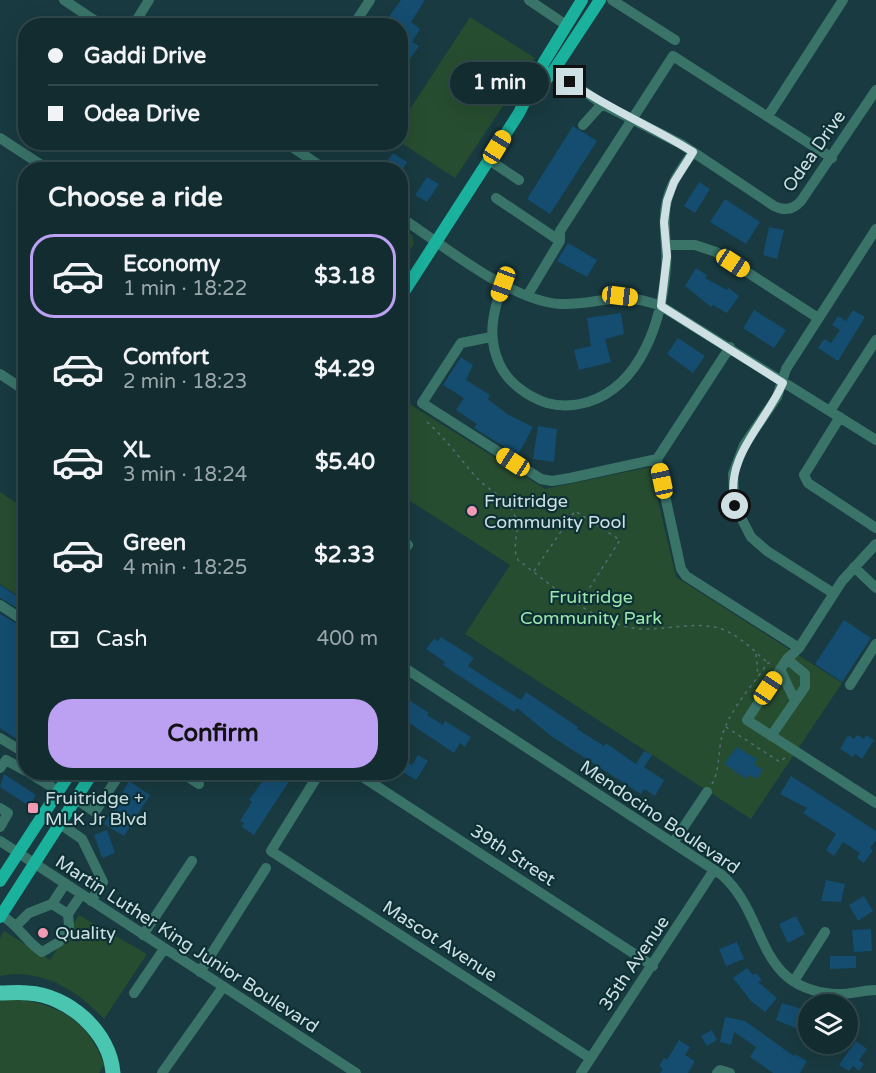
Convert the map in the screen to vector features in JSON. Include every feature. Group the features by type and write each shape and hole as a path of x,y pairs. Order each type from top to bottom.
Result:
{"highway":[{"path":"0,993 30,993 58,1000 82,1016 102,1039 114,1073"}],"main road":[{"path":"408,286 519,113 544,62 582,0"},
{"path":"519,113 554,70 600,0"},
{"path":"0,881 66,780"},
{"path":"1,916 88,780"}],"street":[{"path":"64,0 91,18"},
{"path":"138,18 149,0"},
{"path":"358,18 370,0"},
{"path":"530,0 566,25"},
{"path":"612,0 675,40"},
{"path":"768,116 843,0"},
{"path":"527,296 560,241 560,231 673,56 832,158"},
{"name":"Odea Drive","path":"554,70 602,104 632,117 693,152 774,206 784,209 797,205 832,158 876,90"},
{"path":"583,126 602,104"},
{"path":"0,138 18,150"},
{"path":"18,150 37,162"},
{"path":"297,150 314,162"},
{"path":"503,284 493,318 491,337 501,368 526,393 547,403 578,405 610,392 635,366 661,306 667,245 664,222 667,201 674,182 693,152"},
{"path":"489,160 519,180"},
{"path":"496,198 560,241"},
{"path":"408,222 503,284 527,296 562,304 620,296 642,299 661,306 730,347 876,441"},
{"path":"833,593 758,545 745,529 735,506 732,484 735,464 783,383 786,369 876,229"},
{"path":"667,245 695,245 716,252 818,318"},
{"path":"491,337 460,343 422,403 541,479 552,481 657,459 730,347"},
{"path":"876,340 804,475 808,483 876,528"},
{"path":"0,374 18,386"},
{"path":"657,459 681,569 790,657 805,674 805,687 771,736"},
{"path":"876,544 833,593 747,720 876,803"},
{"path":"854,567 876,587"},
{"path":"0,605 18,617"},
{"path":"850,685 876,644"},
{"path":"790,657 795,701"},
{"name":"Mendocino Boulevard","path":"408,670 714,870 730,883 745,901 766,953 780,970 794,981 810,989 833,994 876,990"},
{"path":"0,738 18,749"},
{"path":"0,768 6,760 18,767"},
{"path":"40,780 58,791"},
{"path":"76,799 95,812 117,780"},
{"path":"193,780 199,784"},
{"name":"Mascot Avenue","path":"315,780 272,851 590,1058"},
{"name":"39th Street","path":"367,780 653,966"},
{"path":"673,843 707,792"},
{"path":"0,808 8,813 0,827"},
{"path":"60,824 82,839 103,882 68,914"},
{"name":"Martin Luther King Junior Boulevard","path":"0,842 356,1073"},
{"path":"143,935 192,861"},
{"path":"200,972 266,868"},
{"name":"35th Avenue","path":"580,1073 653,966 714,870"},
{"path":"18,925 29,913 52,904 65,884"},
{"path":"52,904 68,914"},
{"path":"1,916 18,925 28,943 42,952 59,942 69,926 68,914"},
{"path":"794,981 825,932"},
{"path":"134,993 164,949"},
{"path":"162,1073 223,987"}],"path":[{"path":"427,422 446,440 478,480 501,497 510,508 516,520 515,554 518,560 579,604 597,616 629,628 710,626 731,633 768,663"},
{"path":"534,572 575,511 620,540 579,604"},
{"path":"756,653 758,677"},
{"path":"725,726 780,762 796,752"}],"green space":[{"path":"470,17 535,58 455,178 408,147 408,112"},
{"path":"408,232 412,235 414,244 408,253"},
{"name":"Fruitridge Community Park","path":"408,403 545,489 650,467 676,577 842,683 751,819 465,634 510,565 408,499"},
{"path":"0,492 18,504 18,596 0,584"},
{"path":"79,915 147,954 104,1019 82,999 44,978 15,974 0,976 0,938 4,931 50,960"},
{"path":"16,999 59,1011 81,1026 98,1050 104,1065 99,1073 0,1073 0,1001"}],"building":[{"path":"401,0 425,0 411,22 420,29 412,42 419,46 408,62 408,18 388,18"},
{"path":"573,126 597,141 550,214 527,199"},
{"path":"393,153 407,162 387,162"},
{"path":"427,177 439,184 427,202 415,195"},
{"path":"699,182 710,189 695,213 684,206"},
{"path":"725,199 760,222 746,244 710,222"},
{"path":"769,227 784,230 777,259 763,255"},
{"path":"568,243 597,260 587,277 557,261"},
{"path":"696,268 707,275 705,278 727,290 729,288 739,296 727,313 713,305 711,307 685,286"},
{"path":"754,310 786,330 774,348 743,328"},
{"path":"853,310 865,317 838,361 818,348 824,339 831,343 840,330 832,325 838,316 846,321"},
{"path":"621,313 624,334 605,339 611,362 579,370 574,350 591,346 587,318"},
{"path":"678,338 705,356 693,373 667,354"},
{"path":"461,357 473,365 466,380 490,395 488,399 507,414 533,427 518,455 474,428 477,424 456,410 464,398 443,385"},
{"path":"538,426 557,429 554,462 533,459"},
{"path":"0,585 18,597 18,608 0,598"},
{"path":"0,614 18,624 18,740 0,728"},
{"path":"844,620 871,638 842,682 815,664"},
{"path":"441,637 474,658 468,666 521,700 526,692 578,727 577,729 604,746 606,743 636,764 644,751 652,755 644,767 664,780 655,796 644,789 641,794 551,736 517,708 514,712 443,665 445,662 426,649 434,639 438,641"},
{"path":"408,699 443,725 445,721 471,737 465,747 460,743 454,753 408,722"},
{"path":"848,735 854,739 857,735 864,739 866,735 874,740 862,759 855,754 853,757 840,749"},
{"path":"737,747 757,759 754,764 763,770 757,779 749,775 746,779 724,764"},
{"path":"418,755 428,761 416,780 408,775 408,763 412,765"},
{"path":"4,774 36,795 29,806 0,787"},
{"path":"791,776 876,831 876,840 870,848 873,850 864,863 857,858 860,853 843,842 834,856 826,850 836,834 803,813 807,808 780,794"},
{"path":"263,780 290,780 254,835 242,827 244,823 240,821 252,802 249,800"},
{"path":"129,781 150,795 124,836 104,824"},
{"path":"107,830 115,853 102,858 94,835"},
{"path":"826,880 845,884 841,902 821,901"},
{"path":"864,896 873,911 858,921 849,905"},
{"path":"796,916 805,934 788,943 779,924"},
{"path":"871,929 872,951 854,952 852,930"},
{"path":"737,942 744,959 726,966 719,949"},
{"path":"830,956 856,956 856,968 830,969"},
{"path":"747,968 753,975 756,973 762,980 758,982 777,998 765,1012 751,1001 733,978"},
{"path":"782,1003 798,1008 798,1029 776,1020"},
{"path":"725,1017 745,1021 794,1056 795,1054 807,1061 800,1073 773,1073 750,1057 756,1047 734,1032 731,1045 720,1042"},
{"path":"712,1030 717,1040 707,1046 701,1036"},
{"path":"679,1040 690,1047 685,1055 695,1061 688,1073 660,1073 663,1069 659,1066 664,1058 667,1060"},
{"path":"858,1042 867,1049 859,1060 864,1064 859,1071 853,1066 849,1071 839,1065 847,1054 858,1054"}],"place":[{"name":"Fruitridge Community Pool","path":"472,511"},
{"name":"Fruitridge + MLK Jr Blvd","path":"33,808"},
{"name":"Quality","path":"43,933"}],"route":[{"path":"570,82 602,104 659,131 693,152 679,172 667,201 664,232 667,256 661,306 730,347 783,383 777,397 744,446 735,464 732,496 735,506"}]}
